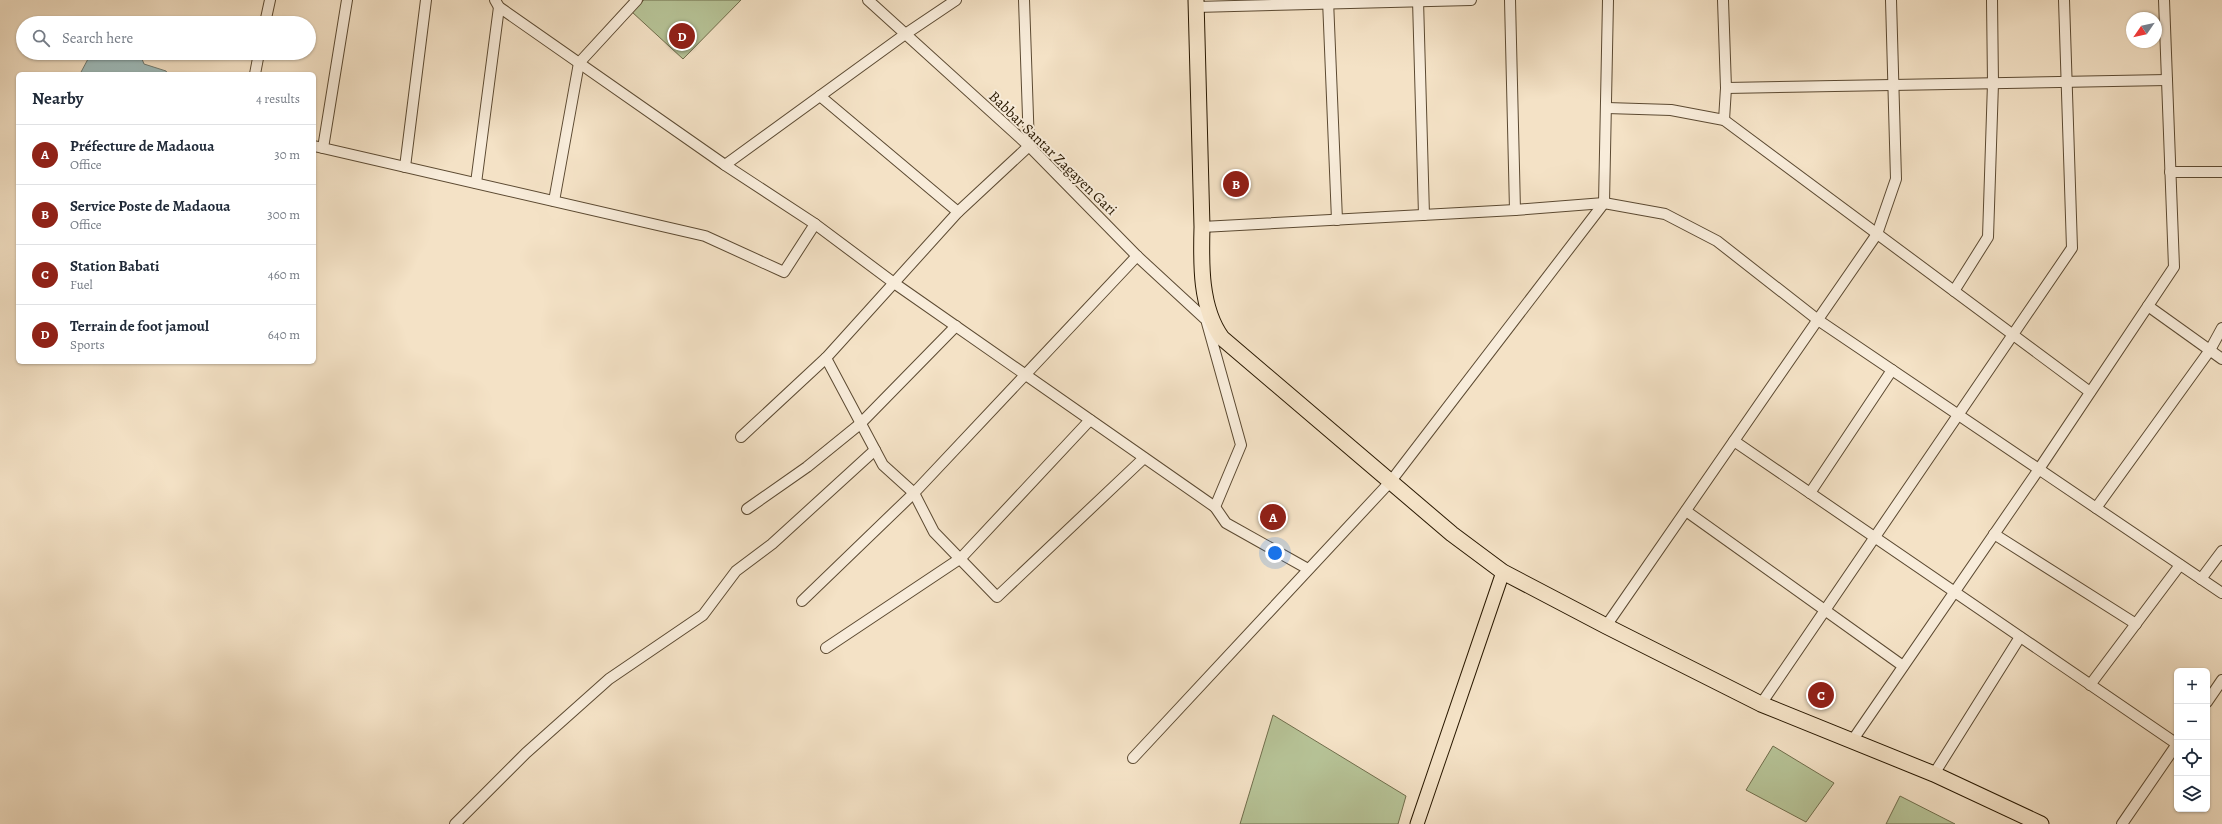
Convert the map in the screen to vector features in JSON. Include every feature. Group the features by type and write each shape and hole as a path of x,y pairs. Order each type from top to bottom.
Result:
{"highway":[{"path":"1196,3 1202,228 1201,261 1211,326 1222,338 1309,414 1391,481 1452,534 1503,572 1761,704 1934,774 2041,824"}],"main road":[{"path":"1417,824 1503,572"}],"street":[{"path":"267,16 270,0"},
{"path":"347,0 319,147 705,236 784,272 815,224"},
{"path":"405,167 426,0"},
{"path":"554,201 579,63 637,0"},
{"name":"Babbar Santar Zagayen Gari","path":"868,0 904,35 1030,146 1137,256 1211,326"},
{"path":"725,165 904,35 956,0"},
{"path":"741,437 826,358 958,212 1030,146 1024,0"},
{"path":"1196,3 1472,0"},
{"path":"1510,0 1515,210"},
{"path":"1133,758 1391,481 1604,203 1608,0"},
{"path":"1723,0 1726,88 1724,120"},
{"path":"1606,626 1877,234 1896,179 1891,0"},
{"path":"1954,291 1988,237 1993,83 1992,0"},
{"path":"1761,704 2072,248 2064,0"},
{"path":"1852,741 2039,469 2174,267 2164,0"},
{"path":"1418,1 1424,215"},
{"path":"1328,2 1337,220"},
{"path":"476,183 497,3 579,63 725,165 815,224 894,283 1215,507 1226,523 1308,569"},
{"path":"255,72 258,60"},
{"path":"1726,88 2167,80"},
{"path":"820,96 958,212"},
{"path":"1607,108 1671,110 1724,120 2090,392"},
{"path":"2170,172 2222,172"},
{"path":"1202,228 1515,210 1604,203 1665,214 1717,241 1818,320 2222,593"},
{"path":"802,601 914,494 1027,376 1137,256"},
{"path":"2148,306 2222,359"},
{"path":"747,509 807,467 860,424 956,326"},
{"path":"1211,326 1242,445 1215,507"},
{"path":"2096,508 2210,350 2222,328"},
{"path":"826,358 883,465 914,494 934,532 961,558 997,597 1144,458"},
{"path":"1810,493 1892,370"},
{"path":"826,648 961,558 1090,420"},
{"path":"1734,441 2174,742"},
{"path":"455,824 526,753 609,679 703,615 736,571 772,544 875,450"},
{"path":"1686,511 1903,666"},
{"path":"1994,534 2136,624"},
{"path":"2201,579 2222,551"},
{"path":"2090,685 2180,565"},
{"path":"1934,774 2020,637"},
{"path":"2210,698 2222,680"},
{"path":"2122,824 2174,748"}],"green space":[{"path":"644,0 741,0 683,59 632,12"},
{"path":"1273,715 1406,796 1398,824 1240,824"},
{"path":"1773,746 1834,783 1806,822 1746,790"},
{"path":"1900,796 1955,824 1886,824"}],"water":[{"path":"87,60 142,60 144,64 167,72 81,72"}],"place":[{"name":"Terrain de foot jamoul","path":"682,36"},
{"name":"Service Poste de Madaoua","path":"1236,184"},
{"name":"Préfecture de Madaoua","path":"1273,517"},
{"name":"Station Babati","path":"1821,695"}]}
